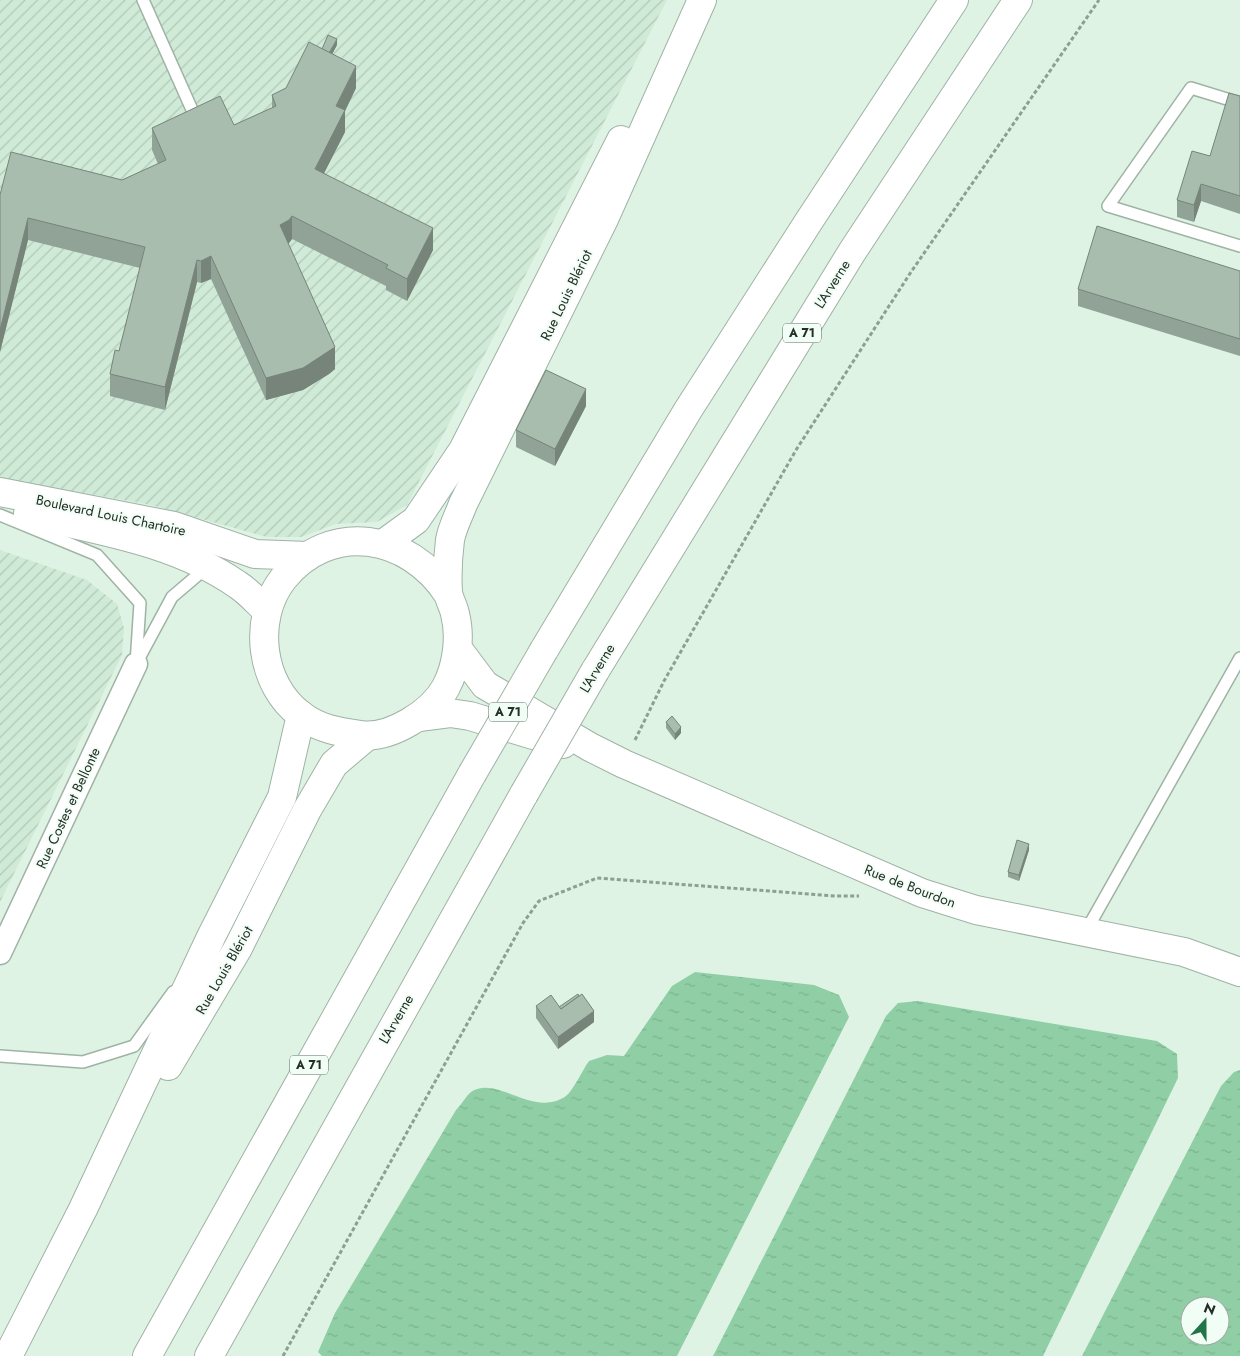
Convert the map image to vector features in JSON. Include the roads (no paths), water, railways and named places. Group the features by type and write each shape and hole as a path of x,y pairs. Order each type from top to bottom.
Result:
{"main road":[{"name":"Rue Louis Blériot","path":"383,544 416,520 464,450 488,406 583,211 696,0"},
{"name":"Rue Louis Blériot","path":"448,594 450,539 463,504 604,219 702,0"},
{"name":"A 71","path":"147,1356 472,774 544,650 688,410 954,0"},
{"name":"L'Arverne","path":"209,1356 595,671 852,252 1018,0"},
{"name":"Boulevard Louis Chartoire","path":"0,492 174,526 255,554 308,556"},
{"name":"Boulevard Louis Chartoire","path":"0,508 155,544 208,566 240,586 267,611"},
{"path":"364,541 383,544 408,553 438,578 448,594 456,614 458,648 445,688 419,716 400,728 367,736 330,731 301,715 283,697 268,670 263,636 267,611 283,580 308,556 330,546 364,541"},
{"name":"Rue de Bourdon","path":"458,648 486,684 624,764"},
{"name":"Rue de Bourdon","path":"419,716 450,713 470,716 624,764 922,893 976,910 1184,952 1240,972"},
{"name":"Rue Louis Blériot","path":"8,1356 83,1209 212,937 282,797 301,715"},
{"name":"Rue Louis Blériot","path":"83,1209 238,948 307,810 334,764 367,736"}],"street":[{"name":"Rue Costes et Bellonte","path":"0,953 136,664"}],"lane":[{"path":"143,0 193,112"},
{"path":"1240,104 1191,88 1108,206 1240,246"},
{"path":"0,515 97,555 140,603 136,664"},
{"path":"136,664 172,597 208,566"},
{"path":"1086,931 1240,658"},
{"path":"0,1056 82,1062 134,1046 212,937"}],"water":[{"path":"695,972 814,985 839,995 849,1017 677,1356 322,1356 318,1352 335,1313 456,1110 469,1094 481,1088 492,1088 541,1103 554,1102 566,1096 572,1090 589,1061 607,1055 624,1056 672,986"},
{"path":"918,1001 1157,1041 1177,1054 1178,1078 1043,1356 713,1356 886,1016 898,1003"},
{"path":"1240,1070 1240,1356 1082,1356 1221,1086 1234,1072"}]}
